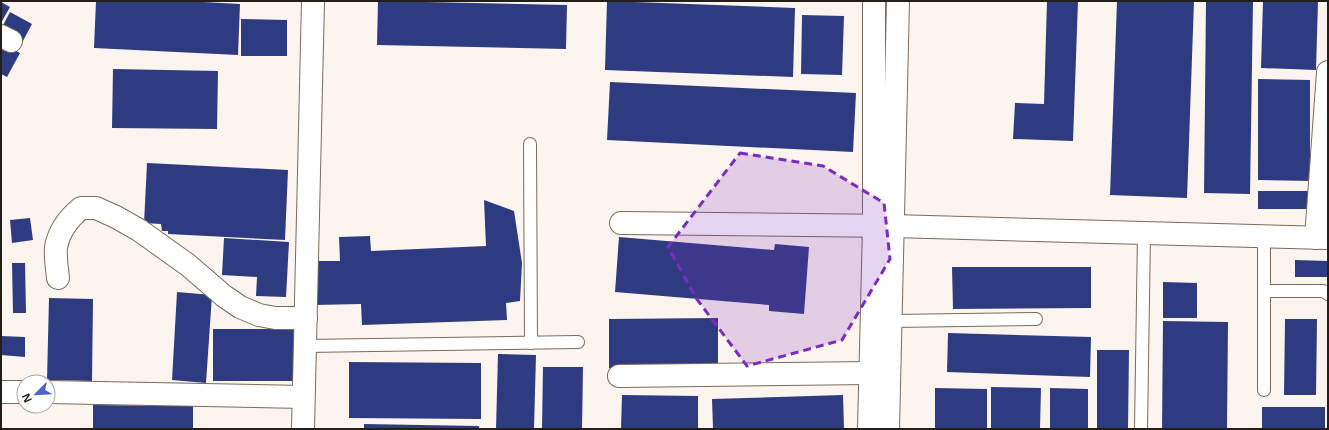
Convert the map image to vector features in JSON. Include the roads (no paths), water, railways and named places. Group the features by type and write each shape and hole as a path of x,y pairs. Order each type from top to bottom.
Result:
{"street":[{"path":"303,429 313,1"},
{"path":"874,1 874,88 891,321 888,429"},
{"path":"869,429 870,373 896,89 898,1"},
{"path":"621,223 884,226 1322,238 1328,72"},
{"path":"874,88 896,89"},
{"path":"58,278 56,247 63,229 70,218 81,208 96,208 139,230 188,265 224,296 240,307 259,315 275,318 306,318"},
{"path":"618,376 870,373"},
{"path":"1,392 16,392"},
{"path":"56,392 303,397"}],"lane":[{"path":"530,144 530,343"},
{"path":"1141,429 1144,233"},
{"path":"1264,236 1264,390"},
{"path":"1264,291 1323,290 1328,294"},
{"path":"891,321 1036,319"},
{"path":"305,346 578,342"}]}
